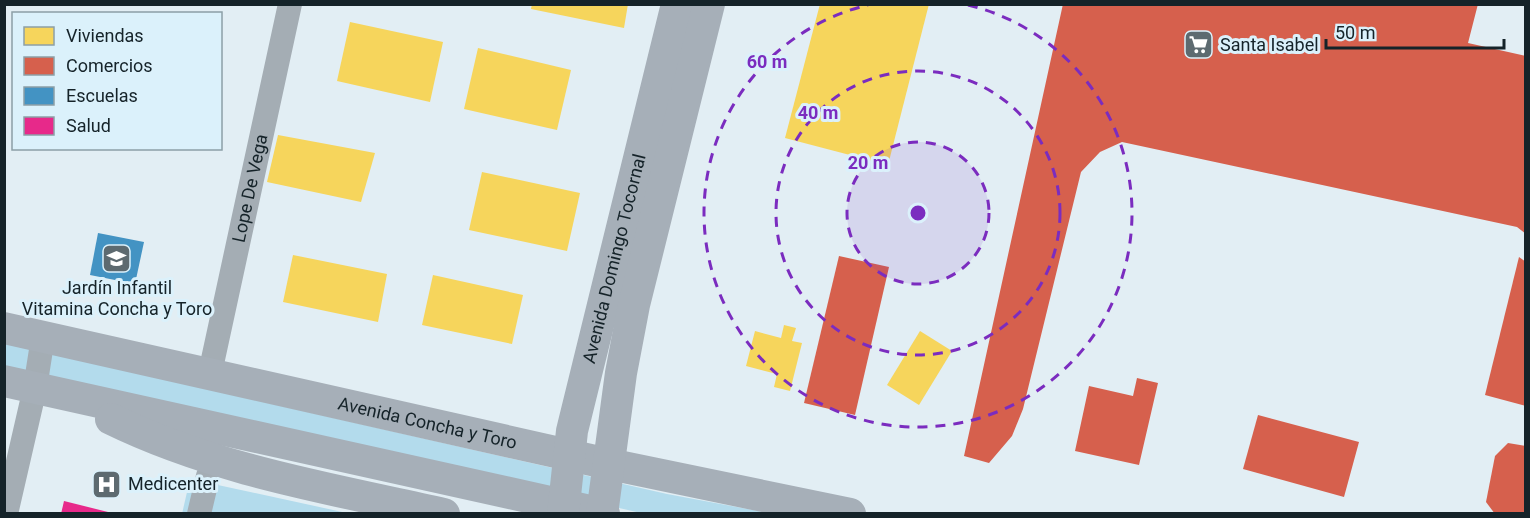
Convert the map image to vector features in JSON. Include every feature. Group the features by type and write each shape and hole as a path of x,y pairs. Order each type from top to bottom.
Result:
{"main road":[{"name":"Avenida Domingo Tocornal","path":"563,509 568,454 677,4"},
{"name":"Avenida Domingo Tocornal","path":"603,513 621,373 634,305 709,4"},
{"name":"Avenida Concha y Toro","path":"4,328 609,464 850,513"},
{"path":"4,381 563,509 603,513"},
{"path":"65,395 148,435 217,459 307,483 444,513"}],"street":[{"name":"Lope De Vega","path":"210,373 290,4"},
{"path":"6,513 35,388 43,337"},
{"path":"199,513 208,476"}],"shaded area":[{"path":"5,343 667,494 769,513 641,513 5,368"},
{"path":"190,479 347,513 182,514"}],"building: Viviendas":[{"path":"532,4 628,4 624,28 531,9"},
{"path":"820,4 929,4 888,165 785,138"},
{"path":"350,22 443,42 430,102 337,81"},
{"path":"478,48 571,70 557,130 464,109"},
{"path":"278,135 375,153 361,202 267,182"},
{"path":"482,172 580,193 567,251 469,230"},
{"path":"293,255 387,274 378,322 283,302"},
{"path":"433,275 523,295 512,344 422,325"},
{"path":"784,325 796,328 792,341 802,343 790,391 774,387 777,374 746,366 755,331 781,338"},
{"path":"920,331 952,351 919,405 887,385"}],"building: Comercios":[{"path":"1063,4 1478,4 1468,43 1526,56 1526,234 1517,227 1122,142 1100,152 1081,172 1023,409 1012,436 989,463 964,456"},
{"path":"839,256 889,267 855,415 804,403"},
{"path":"1519,257 1526,262 1526,406 1485,395"},
{"path":"1137,378 1158,383 1139,465 1075,451 1089,386 1133,396"},
{"path":"1258,415 1359,442 1344,497 1243,469"},
{"path":"1508,443 1526,446 1526,514 1495,514 1486,502 1495,456"}],"building: Escuelas":[{"name":"Jardín Infantil Vitamina Concha y Toro","path":"98,233 144,242 135,284 90,275"}],"building: Salud":[{"path":"64,501 112,513 112,514 61,514"}],"place":[{"name":"Santa Isabel","path":"1199,45"},
{"name":"Jardín Infantil Vitamina Concha y Toro","path":"117,259"},
{"name":"Medicenter","path":"107,484"}]}
